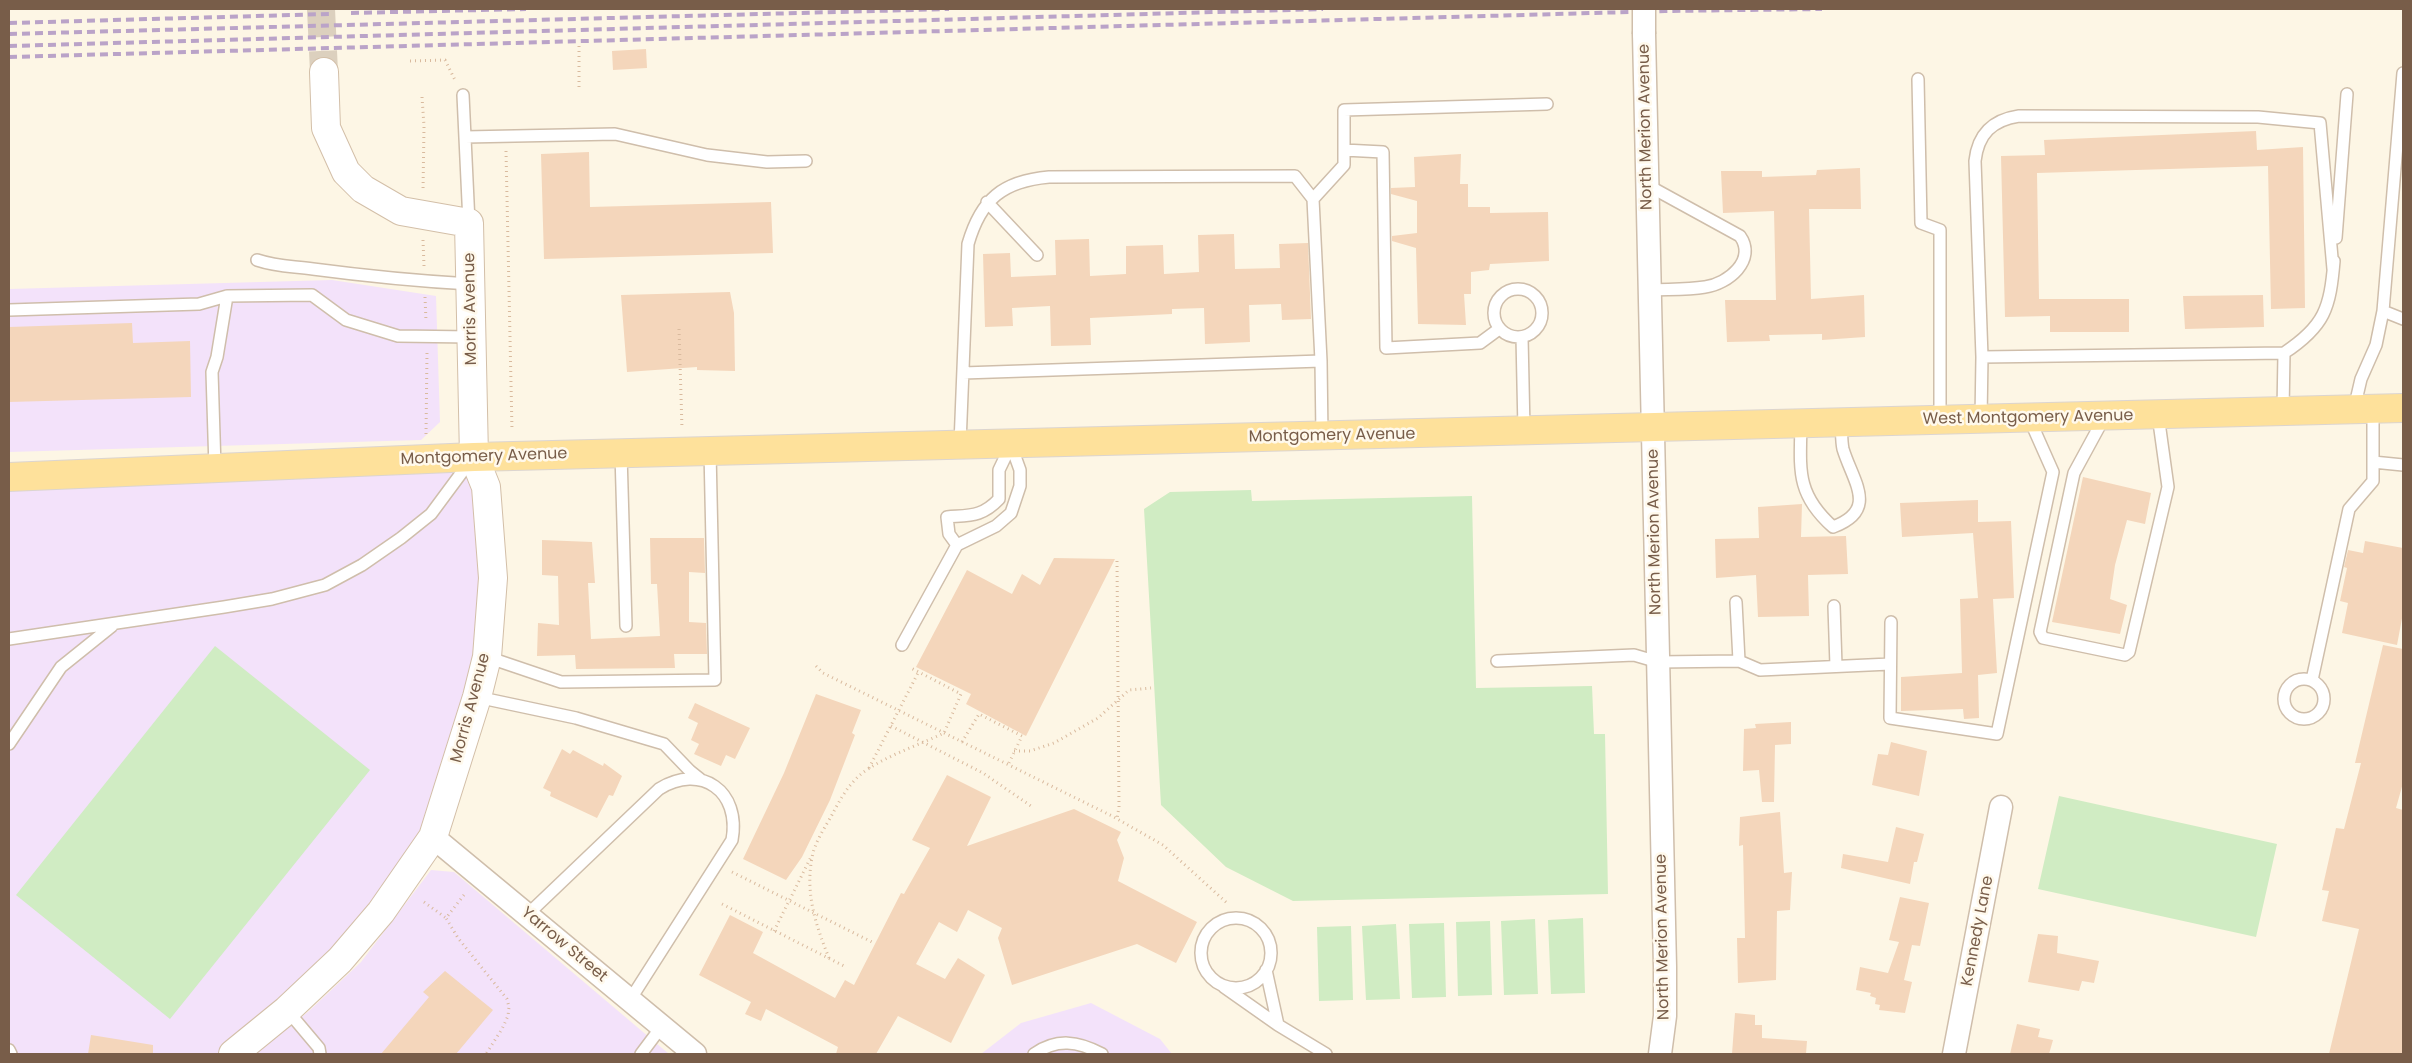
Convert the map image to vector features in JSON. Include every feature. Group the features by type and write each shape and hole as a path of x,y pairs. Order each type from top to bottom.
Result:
{"main road":[{"name":"West Montgomery Avenue","path":"1653,427 2403,408"},
{"name":"Montgomery Avenue","path":"1010,445 1653,427"},
{"name":"Montgomery Avenue","path":"9,476 474,457 960,445"},
{"path":"960,445 1010,445"}],"street":[{"name":"North Merion Avenue","path":"1644,9 1666,1016 1660,1054"},
{"path":"324,72 326,128 346,172 363,189 401,211 469,223"},
{"name":"Morris Avenue","path":"233,1054 287,1010 340,960 381,912 433,837 477,697 487,657 493,578 486,487 474,457 469,223"},
{"name":"Kennedy Lane","path":"1954,1054 2001,807"},
{"name":"Yarrow Street","path":"433,837 695,1054"}],"lane":[{"path":"2312,680 2348,509 2373,481 2373,462 2363,409 2361,379 2376,345 2383,311 2403,73"},
{"path":"1918,79 1921,223 1940,230 1940,420"},
{"path":"1982,357 2284,353 2306,339 2322,319 2331,294 2348,94"},
{"path":"463,96 469,223"},
{"path":"1313,199 1344,165 1344,110 1547,104"},
{"path":"1981,419 1982,357 1976,147 1983,134 1992,124 2005,118 2019,116 2258,117 2320,123 2333,269"},
{"path":"465,138 615,134 707,155 767,162 806,161"},
{"path":"1344,150 1384,152 1386,348 1480,343 1499,329"},
{"path":"960,445 968,244 974,222 987,202 1005,188 1019,182 1049,177 1295,176 1313,199 1321,361 1322,436"},
{"path":"1647,185 1740,236 1746,249 1742,265 1720,281 1706,287 1650,290"},
{"path":"987,202 1037,255"},
{"path":"257,260 278,267 302,267 380,278 470,284"},
{"path":"1513,289 1521,289 1536,297 1542,312 1537,328 1522,337 1514,337 1499,329 1493,314 1498,298 1513,289"},
{"path":"9,310 199,304 227,296 312,295 346,320 398,336 471,337"},
{"path":"216,468 212,372 221,338 227,296"},
{"path":"2383,311 2403,319"},
{"path":"1522,337 1524,431"},
{"path":"2283,411 2284,353"},
{"path":"963,373 1321,361"},
{"path":"2105,416 2074,473 2040,632 2043,638 2125,655 2129,652 2168,487 2158,414"},
{"path":"1891,622 1890,718 1997,734 2053,472 2030,418"},
{"path":"1801,424 1800,464 1804,490 1818,513 1833,527 1848,522 1860,506 1861,495 1842,446 1841,421"},
{"path":"957,545 949,534 947,518 980,515 990,509 999,499 999,470 1010,445"},
{"path":"902,645 957,545 996,526 1011,513 1018,494 1020,470 1010,445"},
{"path":"487,657 561,682 715,680 710,451"},
{"path":"621,454 626,626"},
{"path":"9,639 112,625 272,599 325,585 362,565 431,514 474,457"},
{"path":"2373,462 2403,465"},
{"path":"1736,602 1739,661"},
{"path":"1834,606 1836,666"},
{"path":"9,744 61,667 112,625"},
{"path":"1497,661 1634,655 1658,662 1739,661 1760,670 1890,664"},
{"path":"477,697 576,718 664,744 690,771 715,786 726,796 733,810 735,825 732,840 630,1000"},
{"path":"527,915 659,790 672,782 686,778 701,779"},
{"path":"1221,985 1231,988 1251,984 1260,979 1266,970 1270,959 1270,948 1262,932 1249,921 1237,918 1225,920 1206,934 1202,945 1201,957 1204,968 1211,978 1278,1025 1326,1054"},
{"path":"1266,970 1278,1025"},
{"path":"287,1010 319,1048 320,1054"},
{"path":"641,1054 662,1026"},
{"path":"1034,1054 1046,1046 1068,1043 1088,1046 1102,1054"},
{"path":"9,1050 11,1054"}],"path":[{"path":"579,46 579,90"},
{"path":"410,61 445,60 463,96"},
{"path":"422,97 424,126"},
{"path":"506,137 512,430"},
{"path":"678,329 683,452"},
{"path":"1117,561 1119,700 1119,807 1117,819"},
{"path":"816,666 823,673 1117,819 1163,845 1227,903"},
{"path":"774,930 842,795 854,780 868,769 944,733 961,694 911,668"},
{"path":"868,769 918,673"},
{"path":"1014,751 1030,751 1079,730 1098,718 1129,690 1151,688"},
{"path":"962,742 979,714 1022,736 1008,764"},
{"path":"891,726 983,773 1031,806"},
{"path":"812,857 813,912 829,958"},
{"path":"732,872 872,942"},
{"path":"446,918 464,895"},
{"path":"424,902 446,918 458,938 507,999 509,1007 508,1016 486,1054"},
{"path":"722,904 846,967"}],"shaded area":[{"path":"332,280 436,296 440,422 421,440 9,452 9,289"},
{"path":"474,457 493,578 433,837 381,912 233,1054 9,1054 9,477"},
{"path":"431,870 454,872 669,1054 256,1054 309,1011 361,962"},
{"path":"1091,1003 1160,1039 1172,1054 981,1054 1021,1023"}],"green space":[{"path":"1251,490 1252,501 1472,496 1476,688 1592,686 1594,734 1605,734 1608,894 1293,901 1226,867 1161,805 1144,509 1170,492"},
{"path":"215,646 370,770 170,1019 16,895"},
{"path":"2059,796 2277,844 2256,937 2038,889"},
{"path":"1583,918 1585,993 1551,994 1548,920"},
{"path":"1535,919 1538,994 1504,995 1501,921"},
{"path":"1490,921 1492,995 1458,996 1456,922"},
{"path":"1444,923 1446,997 1412,998 1409,924"},
{"path":"1396,924 1400,999 1366,1000 1362,926"},
{"path":"1351,926 1353,1000 1319,1001 1317,927"}],"building":[{"path":"646,49 647,68 613,70 612,51"},
{"path":"2256,131 2257,150 2303,147 2305,308 2271,309 2268,166 2037,173 2039,299 2129,299 2129,332 2050,332 2050,316 2005,317 2001,156 2045,155 2044,140"},
{"path":"589,152 590,207 771,202 773,253 544,259 541,154"},
{"path":"1461,154 1460,184 1468,184 1468,207 1490,207 1490,213 1548,212 1549,261 1490,264 1489,270 1471,272 1471,294 1464,294 1466,325 1418,324 1416,248 1392,241 1392,236 1417,233 1417,201 1391,194 1391,188 1415,187 1414,157"},
{"path":"1860,168 1861,209 1809,209 1811,299 1864,295 1865,337 1822,340 1822,334 1769,335 1770,341 1727,342 1725,300 1776,300 1774,211 1723,213 1721,171 1762,171 1762,177 1816,175 1817,170"},
{"path":"1234,234 1235,269 1280,268 1279,244 1308,243 1311,319 1282,320 1281,304 1249,305 1250,342 1205,344 1204,308 1172,309 1172,314 1090,318 1091,345 1051,346 1050,306 1012,308 1013,326 985,327 983,254 1010,253 1011,277 1056,275 1055,240 1089,239 1090,276 1126,274 1126,246 1163,245 1164,274 1199,272 1198,235"},
{"path":"730,292 734,313 735,371 697,370 697,367 627,372 621,295"},
{"path":"2263,295 2264,327 2185,329 2183,296"},
{"path":"132,323 133,343 190,341 191,397 9,402 9,327"},
{"path":"2083,477 2151,493 2145,524 2127,520 2115,565 2110,599 2127,605 2120,634 2052,622"},
{"path":"1978,500 1978,522 2011,521 2014,598 1993,599 1997,673 1978,675 1979,718 1964,719 1963,709 1901,711 1901,677 1962,673 1960,599 1978,598 1973,533 1902,537 1900,503"},
{"path":"1802,504 1801,537 1846,536 1848,574 1808,575 1809,616 1758,617 1756,575 1716,578 1715,539 1759,538 1758,507"},
{"path":"650,538 704,538 705,573 689,572 689,622 706,623 707,654 674,654 675,668 576,669 575,655 537,656 538,623 559,625 558,576 542,575 542,540 592,542 595,583 588,583 591,639 660,636 657,584 651,584"},
{"path":"2365,541 2403,548 2403,613 2397,645 2342,633 2348,603 2340,601 2347,568 2344,567 2348,550 2363,553"},
{"path":"1054,558 1115,559 1026,736 966,704 971,694 916,667 967,570 1012,594 1022,574 1040,585"},
{"path":"2383,645 2403,649 2403,783 2396,808 2403,810 2403,1054 2329,1054 2359,929 2322,921 2329,891 2322,890 2336,828 2344,829 2361,763 2355,763"},
{"path":"816,694 861,710 852,733 855,735 830,800 802,857 786,880 743,859 784,773"},
{"path":"695,703 750,728 735,759 726,755 721,766 694,754 699,744 691,740 698,723 688,718"},
{"path":"1791,722 1791,744 1775,745 1774,802 1762,802 1759,770 1743,771 1744,729 1756,728 1755,724"},
{"path":"1891,742 1927,751 1919,796 1872,785 1878,754 1888,755"},
{"path":"562,749 570,754 573,750 603,766 604,763 622,776 613,796 609,795 597,818 550,796 551,792 543,788"},
{"path":"947,775 991,797 967,846 1074,809 1121,832 1117,840 1124,858 1118,881 1197,922 1176,963 1137,944 1012,985 998,938 1002,928 968,910 957,932 939,922 916,964 945,979 958,958 985,975 951,1043 898,1016 876,1054 836,1054 838,1047 766,1009 761,1021 745,1014 751,1002 699,975 730,915 763,932 753,953 835,998 845,980 854,985 901,893 904,894 930,848 912,840"},
{"path":"1780,812 1784,873 1792,872 1790,910 1777,911 1776,980 1738,983 1737,938 1745,938 1743,845 1739,846 1740,817"},
{"path":"1896,827 1924,834 1917,862 1914,862 1910,884 1841,868 1843,854 1888,862"},
{"path":"1900,897 1929,903 1920,946 1912,945 1904,980 1912,982 1905,1013 1879,1010 1880,1005 1875,1004 1876,998 1870,996 1871,993 1856,990 1860,967 1888,973 1899,942 1889,940"},
{"path":"2038,934 2058,936 2057,953 2099,961 2094,983 2082,981 2079,991 2028,982"},
{"path":"445,971 493,1010 456,1054 381,1054 429,997 423,992"},
{"path":"1735,1013 1755,1015 1755,1025 1762,1025 1762,1038 1807,1041 1806,1054 1732,1054"},
{"path":"2017,1024 2040,1029 2038,1037 2053,1040 2049,1054 2010,1054"},
{"path":"91,1035 153,1045 153,1054 88,1054"}],"tunnel":[{"path":"321,9 324,72"}],"railway":[{"path":"351,13 526,9"},
{"path":"9,34 949,9"},
{"path":"9,46 1323,9"},
{"path":"9,57 1665,11 1822,9"},
{"path":"9,23 329,14"}]}
